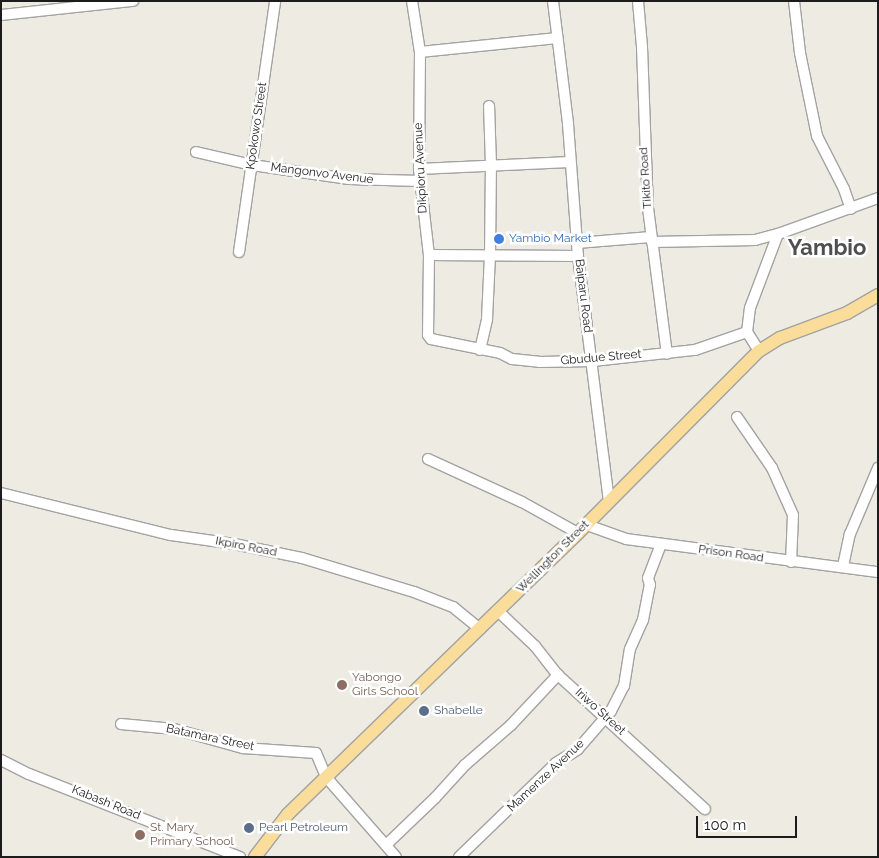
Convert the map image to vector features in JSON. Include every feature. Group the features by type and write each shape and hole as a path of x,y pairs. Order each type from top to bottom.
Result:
{"main road":[{"name":"Wellington Street","path":"255,857 288,814 498,612 759,351 780,338 846,313 878,295"}],"street":[{"path":"1,15 21,7 131,1"},
{"name":"Kpokowo Street","path":"240,252 275,1"},
{"name":"Dikpioru Avenue","path":"412,1 420,52 419,169 429,255 428,335"},
{"name":"Baiparu Road","path":"553,1 578,256 593,362 609,501"},
{"name":"Tikito Road","path":"638,1 642,47 644,153 652,240 666,354"},
{"path":"794,1 800,52 818,136 844,189 851,209"},
{"path":"420,52 557,38"},
{"path":"480,350 487,319 490,256 491,165 489,106"},
{"name":"Mangonvo Avenue","path":"196,152 252,165 349,179 420,181"},
{"path":"419,169 570,162"},
{"path":"577,243 652,240 755,240 778,234 878,198"},
{"path":"759,351 747,332 750,308 778,234"},
{"path":"429,255 578,256"},
{"name":"Gbudue Street","path":"428,335 431,339 500,353 512,359 540,362 593,362 695,350 747,332"},
{"path":"737,417 772,468 793,515 791,562"},
{"name":"Prison Road","path":"428,459 582,529 626,539 878,572"},
{"path":"843,566 850,534 878,468"},
{"name":"Ikpiro Road","path":"1,493 171,535 234,544 302,558 422,595 453,607 480,629"},
{"name":"Mamenze Avenue","path":"459,857 556,763 578,749 611,711 624,686 630,649 643,620 650,585 648,578 661,544"},
{"name":"Iriwo Street","path":"498,612 535,646 558,675 705,809"},
{"path":"386,845 465,766 511,725 558,675"},
{"name":"Batamara Street","path":"121,724 174,729 243,748 316,753 326,777 396,857"},
{"name":"Kabash Road","path":"1,760 29,774 240,857"}],"place":[{"name":"Yambio Market","path":"499,239"},
{"name":"Yabongo Girls School","path":"342,685"},
{"name":"Shabelle","path":"424,711"},
{"name":"Pearl Petroleum","path":"249,828"},
{"name":"St. Mary Primary School","path":"140,835"}],"district":[{"name":"Yambio","path":"827,248"}]}
